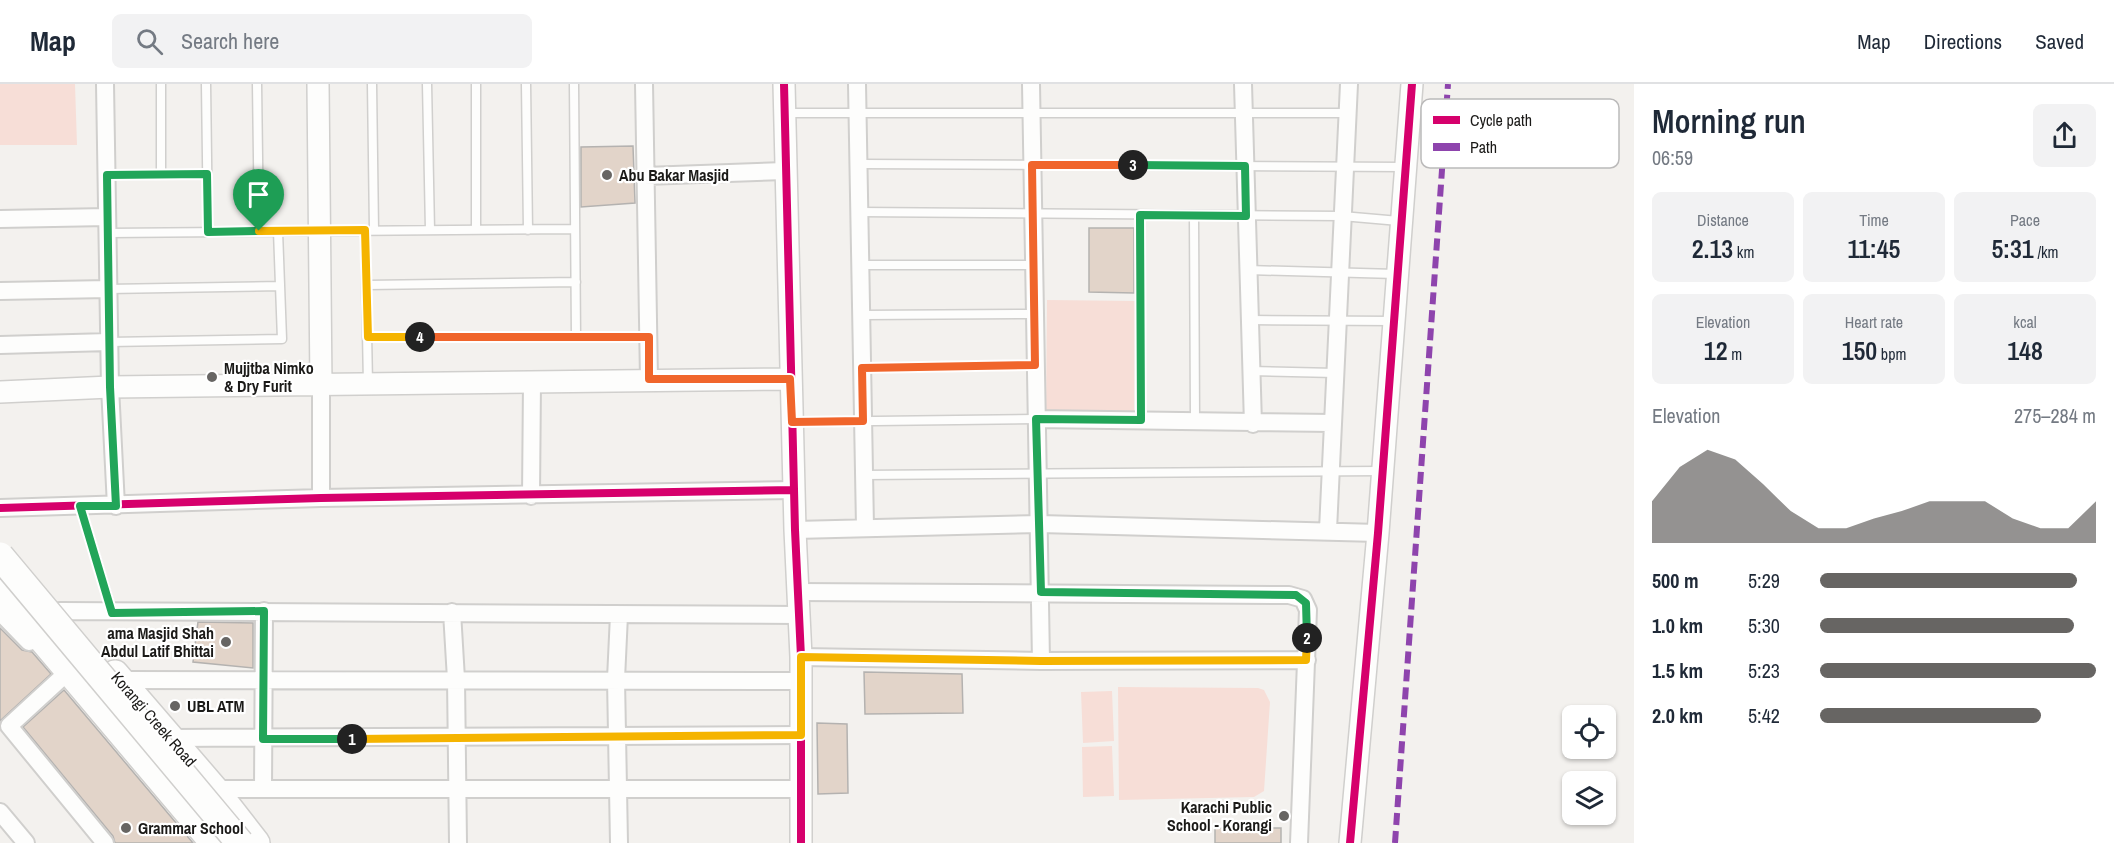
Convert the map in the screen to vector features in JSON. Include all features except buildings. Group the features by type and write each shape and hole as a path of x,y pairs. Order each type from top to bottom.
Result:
{"main road":[{"name":"Korangi Creek Road","path":"4,559 60,611 214,789 256,843"},
{"path":"4,559 240,843"},
{"name":"Korangi Creek Road","path":"0,589 12,615 67,674 214,843"}],"street":[{"path":"105,84 110,387 116,506"},
{"path":"318,84 321,498"},
{"path":"644,84 649,379"},
{"path":"784,84 790,379 801,657 801,843"},
{"path":"857,84 864,527"},
{"path":"1031,84 1041,661"},
{"path":"1243,84 1253,424"},
{"path":"1328,530 1349,84"},
{"path":"1350,843 1378,533 1399,221 1412,84"},
{"path":"645,176 785,171"},
{"path":"0,219 107,225"},
{"path":"0,291 108,289"},
{"path":"0,345 109,342"},
{"path":"0,392 110,387 790,379"},
{"path":"531,496 532,382"},
{"path":"1036,419 1253,424 1333,423"},
{"path":"0,508 321,498 794,490"},
{"path":"795,530 1040,525 1328,530 1378,533"},
{"path":"797,592 1296,595 1303,599 1308,610 1299,843"},
{"path":"12,615 60,611 112,613 264,611 798,615"},
{"path":"263,789 264,611"},
{"path":"452,612 456,679 458,843"},
{"path":"619,615 616,679 619,843"},
{"path":"801,657 1041,661 1306,660"},
{"path":"67,674 4,730 105,843"},
{"path":"121,680 801,681"},
{"path":"170,738 617,738 801,735"},
{"path":"214,789 801,789"},
{"path":"0,812 26,843"}],"lane":[{"path":"161,84 161,174"},
{"path":"206,84 208,232"},
{"path":"257,84 259,231"},
{"path":"368,385 367,285 372,84"},
{"path":"427,84 430,230"},
{"path":"476,84 476,230"},
{"path":"526,84 528,230"},
{"path":"574,84 576,337"},
{"path":"783,113 859,111 1346,113"},
{"path":"860,164 1405,167"},
{"path":"107,175 207,174"},
{"path":"859,212 1342,216 1399,221"},
{"path":"1140,215 1141,420"},
{"path":"1194,216 1195,421"},
{"path":"107,225 208,232 575,229"},
{"path":"109,342 282,339 278,231"},
{"path":"861,265 1034,265"},
{"path":"1248,270 1396,274"},
{"path":"367,285 576,282"},
{"path":"108,289 280,286"},
{"path":"862,315 1035,314"},
{"path":"1250,320 1394,321"},
{"path":"368,337 649,337"},
{"path":"862,368 1035,365"},
{"path":"1251,371 1335,373"},
{"path":"792,422 1036,419"},
{"path":"863,475 1382,471"},
{"path":"80,506 112,613"}],"shaded area":[{"path":"0,84 75,84 77,145 0,145"},
{"path":"1047,300 1135,301 1134,413 1046,412"},
{"path":"1118,687 1258,688 1264,690 1270,702 1264,791 1254,797 1119,800"},
{"path":"1112,691 1114,741 1083,743 1081,692"},
{"path":"1112,746 1114,796 1083,797 1082,747"}],"marked path":[{"path":"1447,99 1448,84"},
{"path":"1395,843 1442,168"}],"cycle path":[{"path":"784,84 795,530 801,657 801,843"},
{"path":"1350,843 1378,533 1412,84"},
{"path":"0,508 321,498 794,490"}],"place":[{"name":"Abu Bakar Masjid","path":"607,175"},
{"name":"Mujjtba Nimko & Dry Furit","path":"212,377"},
{"name":"ama Masjid Shah Abdul Latif Bhittai","path":"226,642"},
{"name":"UBL ATM","path":"175,706"},
{"name":"Karachi Public School - Korangi","path":"1284,816"},
{"name":"Grammar School","path":"126,828"}],"route":[{"path":"1032,165 1245,166 1246,216 1140,215 1141,420 1036,419 1041,592 1296,595 1303,599 1308,610 1306,660 1041,661 801,657 801,735 263,739 264,611 112,613 80,506 116,506 110,387 107,175 207,174 208,232 259,231 365,230 368,337 649,337 649,379 790,379 792,422 863,421 862,368 1035,365 1032,165"}]}
